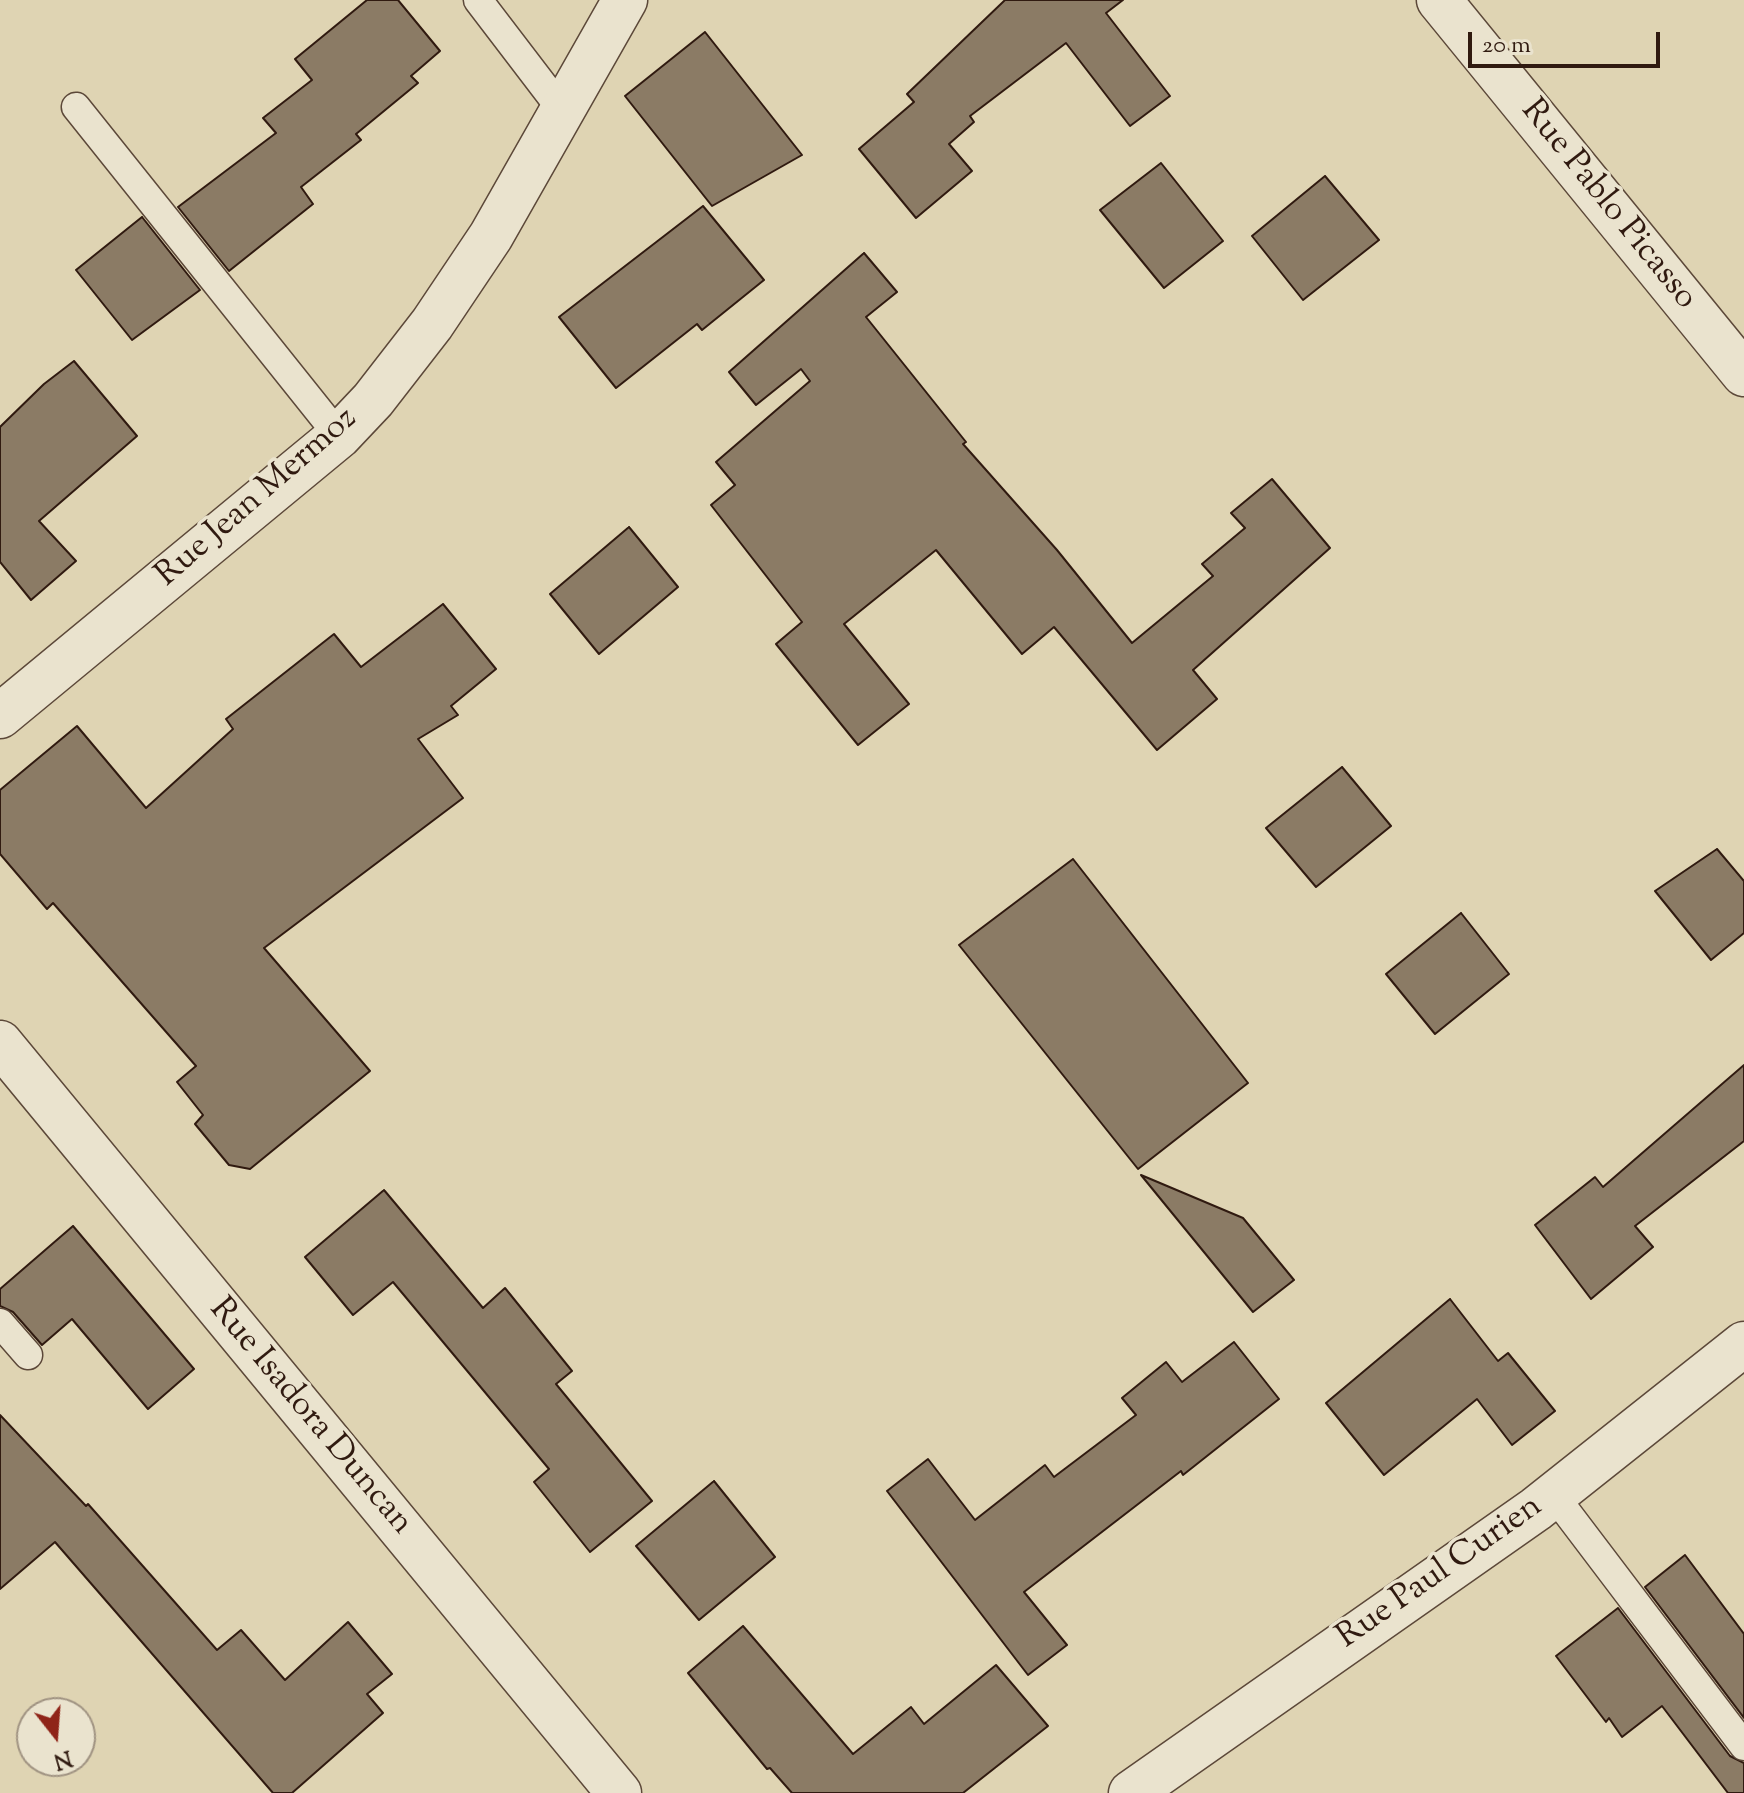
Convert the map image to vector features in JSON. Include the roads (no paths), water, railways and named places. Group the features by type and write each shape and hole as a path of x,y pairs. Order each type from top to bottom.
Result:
{"street":[{"name":"Rue Jean Mermoz","path":"0,716 339,436 373,400 432,324 491,236 625,0"},
{"name":"Rue Pablo Picasso","path":"1439,0 1744,374"},
{"name":"Rue Isadora Duncan","path":"0,1043 619,1793"},
{"name":"Rue Paul Curien","path":"1131,1793 1553,1494 1744,1344"}],"lane":[{"path":"478,0 562,110"},
{"path":"76,107 339,436"},
{"path":"0,1323 28,1355"},
{"path":"1553,1494 1744,1746"}]}
